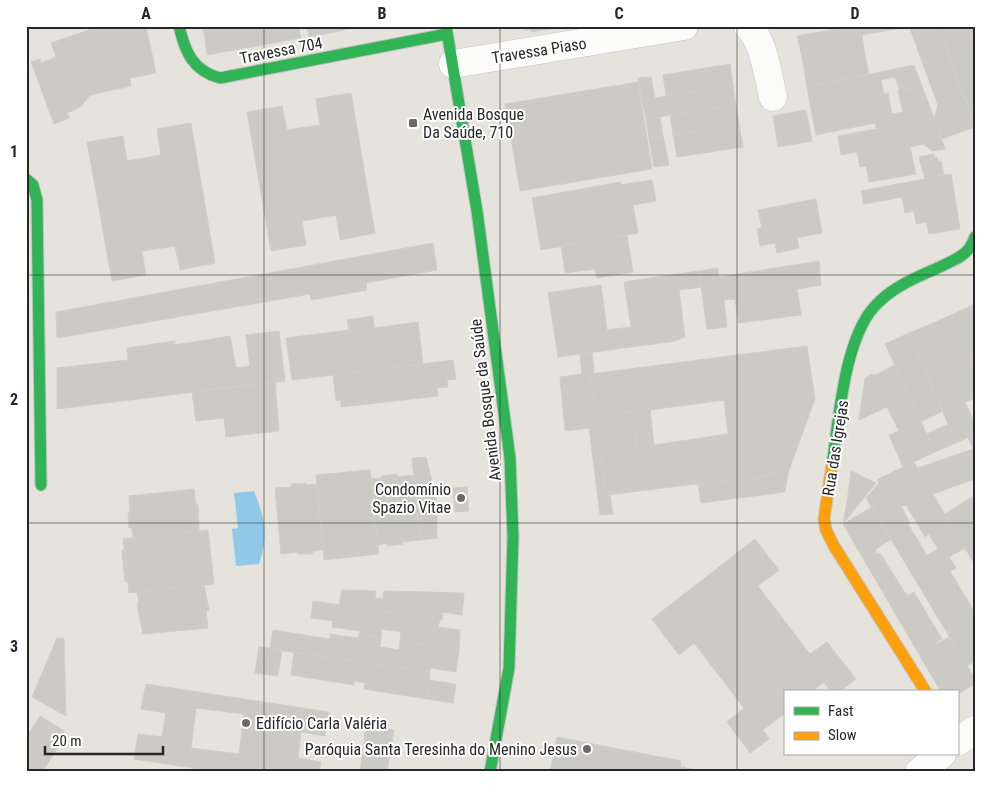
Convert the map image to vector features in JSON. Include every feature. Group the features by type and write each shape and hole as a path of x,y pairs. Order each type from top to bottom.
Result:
{"street":[{"name":"Travessa 704","path":"179,26 183,44 197,67 207,74 220,78 447,30"},
{"name":"Travessa Piaso","path":"453,64 684,26"},
{"path":"748,26 759,43 773,97"},
{"name":"Avenida Bosque da Saúde","path":"447,30 478,220 510,458 513,537 508,668 490,772"},
{"path":"26,179 30,181 35,189 37,200 41,485"},
{"name":"Rua das Igrejas","path":"925,690 834,546 826,530 824,519 851,354 859,331 867,316 878,302 897,288 961,256 970,248 975,237"},
{"path":"958,740 975,730"},
{"path":"920,772 940,756"}],"water":[{"path":"254,491 263,519 265,536 262,554 259,564 236,566 232,529 238,528 234,493"}],"building":[{"path":"100,26 116,26 117,28 123,26 146,26 150,45 39,83 31,62 40,59 41,63 56,57 51,43"},
{"path":"203,26 236,26 204,32"},
{"path":"236,26 298,26 301,38 207,55 204,32"},
{"path":"307,26 364,26 309,37"},
{"path":"524,26 567,26 531,32 531,30 525,30"},
{"path":"853,26 900,26 901,28 862,35 864,49 803,61 797,36"},
{"path":"909,26 938,26 975,127 942,139 934,118 938,105"},
{"path":"938,26 967,26 975,46 975,124"},
{"path":"967,26 975,26 975,46"},
{"path":"150,45 156,73 130,78 131,86 90,95 80,107 67,113 70,118 54,124 39,83"},
{"path":"864,49 869,75 807,87 803,61"},
{"path":"730,64 733,85 666,96 663,75"},
{"path":"914,65 922,86 900,91 895,77 881,80 884,94 811,109 807,87"},
{"path":"651,77 655,98 642,100 638,78"},
{"path":"638,82 652,169 520,191 505,104"},
{"path":"733,85 736,105 646,119 642,100"},
{"path":"922,86 934,118 876,129 875,123 816,135 811,109 888,93 892,114 903,112 898,91"},
{"path":"351,93 375,233 340,240 336,215 302,221 306,245 271,251 247,112 282,106 287,130 320,125 316,99"},
{"path":"736,105 739,124 673,135 670,115"},
{"path":"806,110 812,141 778,147 773,116"},
{"path":"660,117 663,136 649,139 646,119"},
{"path":"934,118 945,149 932,151 923,144 910,147 916,174 869,182 866,166 860,167 857,152 841,155 838,136"},
{"path":"191,123 215,263 180,270 175,246 142,251 146,275 112,281 87,142 123,136 127,161 161,155 157,129"},
{"path":"739,124 743,147 677,157 673,135"},
{"path":"663,136 669,165 654,167 649,139"},
{"path":"934,154 934,158 937,157 938,161 941,161 944,175 925,179 919,157"},
{"path":"951,174 960,229 929,234 926,222 916,224 914,211 905,213 902,197 864,204 861,191"},
{"path":"652,180 656,201 633,205 638,233 541,250 532,198 620,182 621,185"},
{"path":"816,199 822,233 797,238 799,248 777,253 775,243 760,246 757,229 762,228 758,210"},
{"path":"627,235 633,272 597,278 595,269 565,273 561,246"},
{"path":"433,243 437,270 366,283 367,290 311,300 310,294 57,338 56,312"},
{"path":"819,261 821,285 797,289 801,315 739,323 735,299 724,300 727,327 707,329 699,271 718,268 719,277"},
{"path":"699,271 701,287 679,290 677,274"},
{"path":"677,274 685,337 675,341 558,357 548,293 601,285 607,330 631,327 624,282"},
{"path":"975,304 975,368 951,315"},
{"path":"951,315 975,368 975,398 965,402 931,324"},
{"path":"373,316 374,328 418,322 423,364 292,380 286,338 349,330 347,320"},
{"path":"931,324 975,425 975,434 956,443 909,333"},
{"path":"279,331 285,381 57,409 57,368 128,360 127,348 175,341 175,345 230,336 236,368 250,366 246,335"},
{"path":"909,333 943,411 921,422 885,344"},
{"path":"807,346 815,399 788,473 606,495 600,452 637,448 633,411 595,416 590,374","holes":["724,400 728,434 654,445 650,410"]},
{"path":"592,352 594,373 590,374 595,416 633,411 637,448 600,452 606,495 610,495 613,514 600,515 589,428 565,431 560,377 582,374 580,354"},
{"path":"453,360 456,379 447,380 448,387 437,388 438,396 341,407 341,400 336,401 333,375"},
{"path":"895,365 935,452 903,467 889,435 899,431 887,407 859,420 865,378"},
{"path":"275,382 279,431 226,437 224,418 196,421 192,392"},
{"path":"948,424 956,443 935,452 927,434"},
{"path":"975,434 975,479 933,494 918,468 973,449 968,437"},
{"path":"426,457 437,502 437,538 420,540 412,458"},
{"path":"914,462 965,548 949,557 956,568 950,571 975,613 975,661 967,666 866,498 879,483 877,481","holes":["906,505 925,537 929,534 938,549 927,555 908,524 910,523 901,506"]},
{"path":"370,470 379,554 324,560 316,475"},
{"path":"851,471 876,483 843,524 848,495"},
{"path":"788,473 785,492 701,503 698,484"},
{"path":"397,474 397,477 414,475 420,540 388,546 387,543 378,545 371,479"},
{"path":"306,483 306,485 317,484 323,550 312,551 313,554 298,554 297,552 281,554 275,488 291,487 291,484"},
{"name":"Condomínio Spazio Vitae","path":"467,487 469,511 455,512 453,488"},
{"path":"194,489 196,505 198,505 199,531 133,538 132,528 129,528 129,496"},
{"path":"972,497 975,501 975,565 945,514"},
{"path":"872,507 891,539 875,550 877,554 880,553 907,596 914,592 942,639 935,643 937,644 949,637 975,679 975,684 958,694 958,690 940,690 843,524"},
{"path":"208,530 214,584 129,593 123,539"},
{"path":"755,539 779,570 758,586 810,654 827,642 856,679 842,690 830,690 824,682 814,690 784,690 784,714 763,730 769,739 750,753 727,722 744,708 694,643 679,655 652,619"},
{"path":"122,550 125,550 128,581 125,582"},
{"path":"204,585 209,610 206,611 208,628 143,634 137,604 139,603 137,592"},
{"path":"342,590 376,591 375,598 383,599 384,591 464,593 462,615 443,612 442,620 440,620 339,605"},
{"path":"313,601 440,620 438,627 460,630 459,650 400,641 401,632 382,629 381,637 359,635 360,631 332,627 333,621 311,618"},
{"path":"273,630 330,639 330,634 358,638 359,635 381,637 380,647 399,650 400,641 459,650 456,672 431,668 430,672 270,649"},
{"path":"57,638 64,638 66,716 32,697"},
{"path":"259,647 282,650 278,676 255,673"},
{"path":"294,652 430,672 427,699 364,689 365,683 354,681 354,685 291,675"},
{"path":"429,680 456,684 453,703 427,699"},
{"name":"Edifício Carla Valéria","path":"146,684 329,712 325,736 301,732 298,758 321,762 320,772 219,772 134,759 138,734 162,737 166,713 141,709"},
{"path":"196,708 244,714 239,754 191,748"},
{"path":"40,716 64,731 64,738 42,772 26,772 26,738"},
{"path":"366,726 394,730 387,772 360,772"},
{"name":"Paróquia Santa Teresinha do Menino Jesus","path":"557,737 681,761 680,766 691,769 691,772 550,772"}],"traffic: fast":[{"path":"179,26 187,52 192,59 203,71 220,78 447,34"},
{"path":"446,26 477,211 510,458 513,537 509,668 490,772"},
{"path":"26,179 33,185 37,200 41,485"},
{"path":"832,465 845,378 858,334 867,316 879,302 893,291 909,281 961,256 971,245 975,237"}],"traffic: slow":[{"path":"832,465 824,519 826,530 834,546 925,690"}],"place":[{"name":"Avenida Bosque Da Saúde, 710","path":"413,123"},
{"name":"Condomínio Spazio Vitae","path":"461,498"},
{"name":"Edifício Carla Valéria","path":"246,723"},
{"name":"Paróquia Santa Teresinha do Menino Jesus","path":"587,749"}]}
